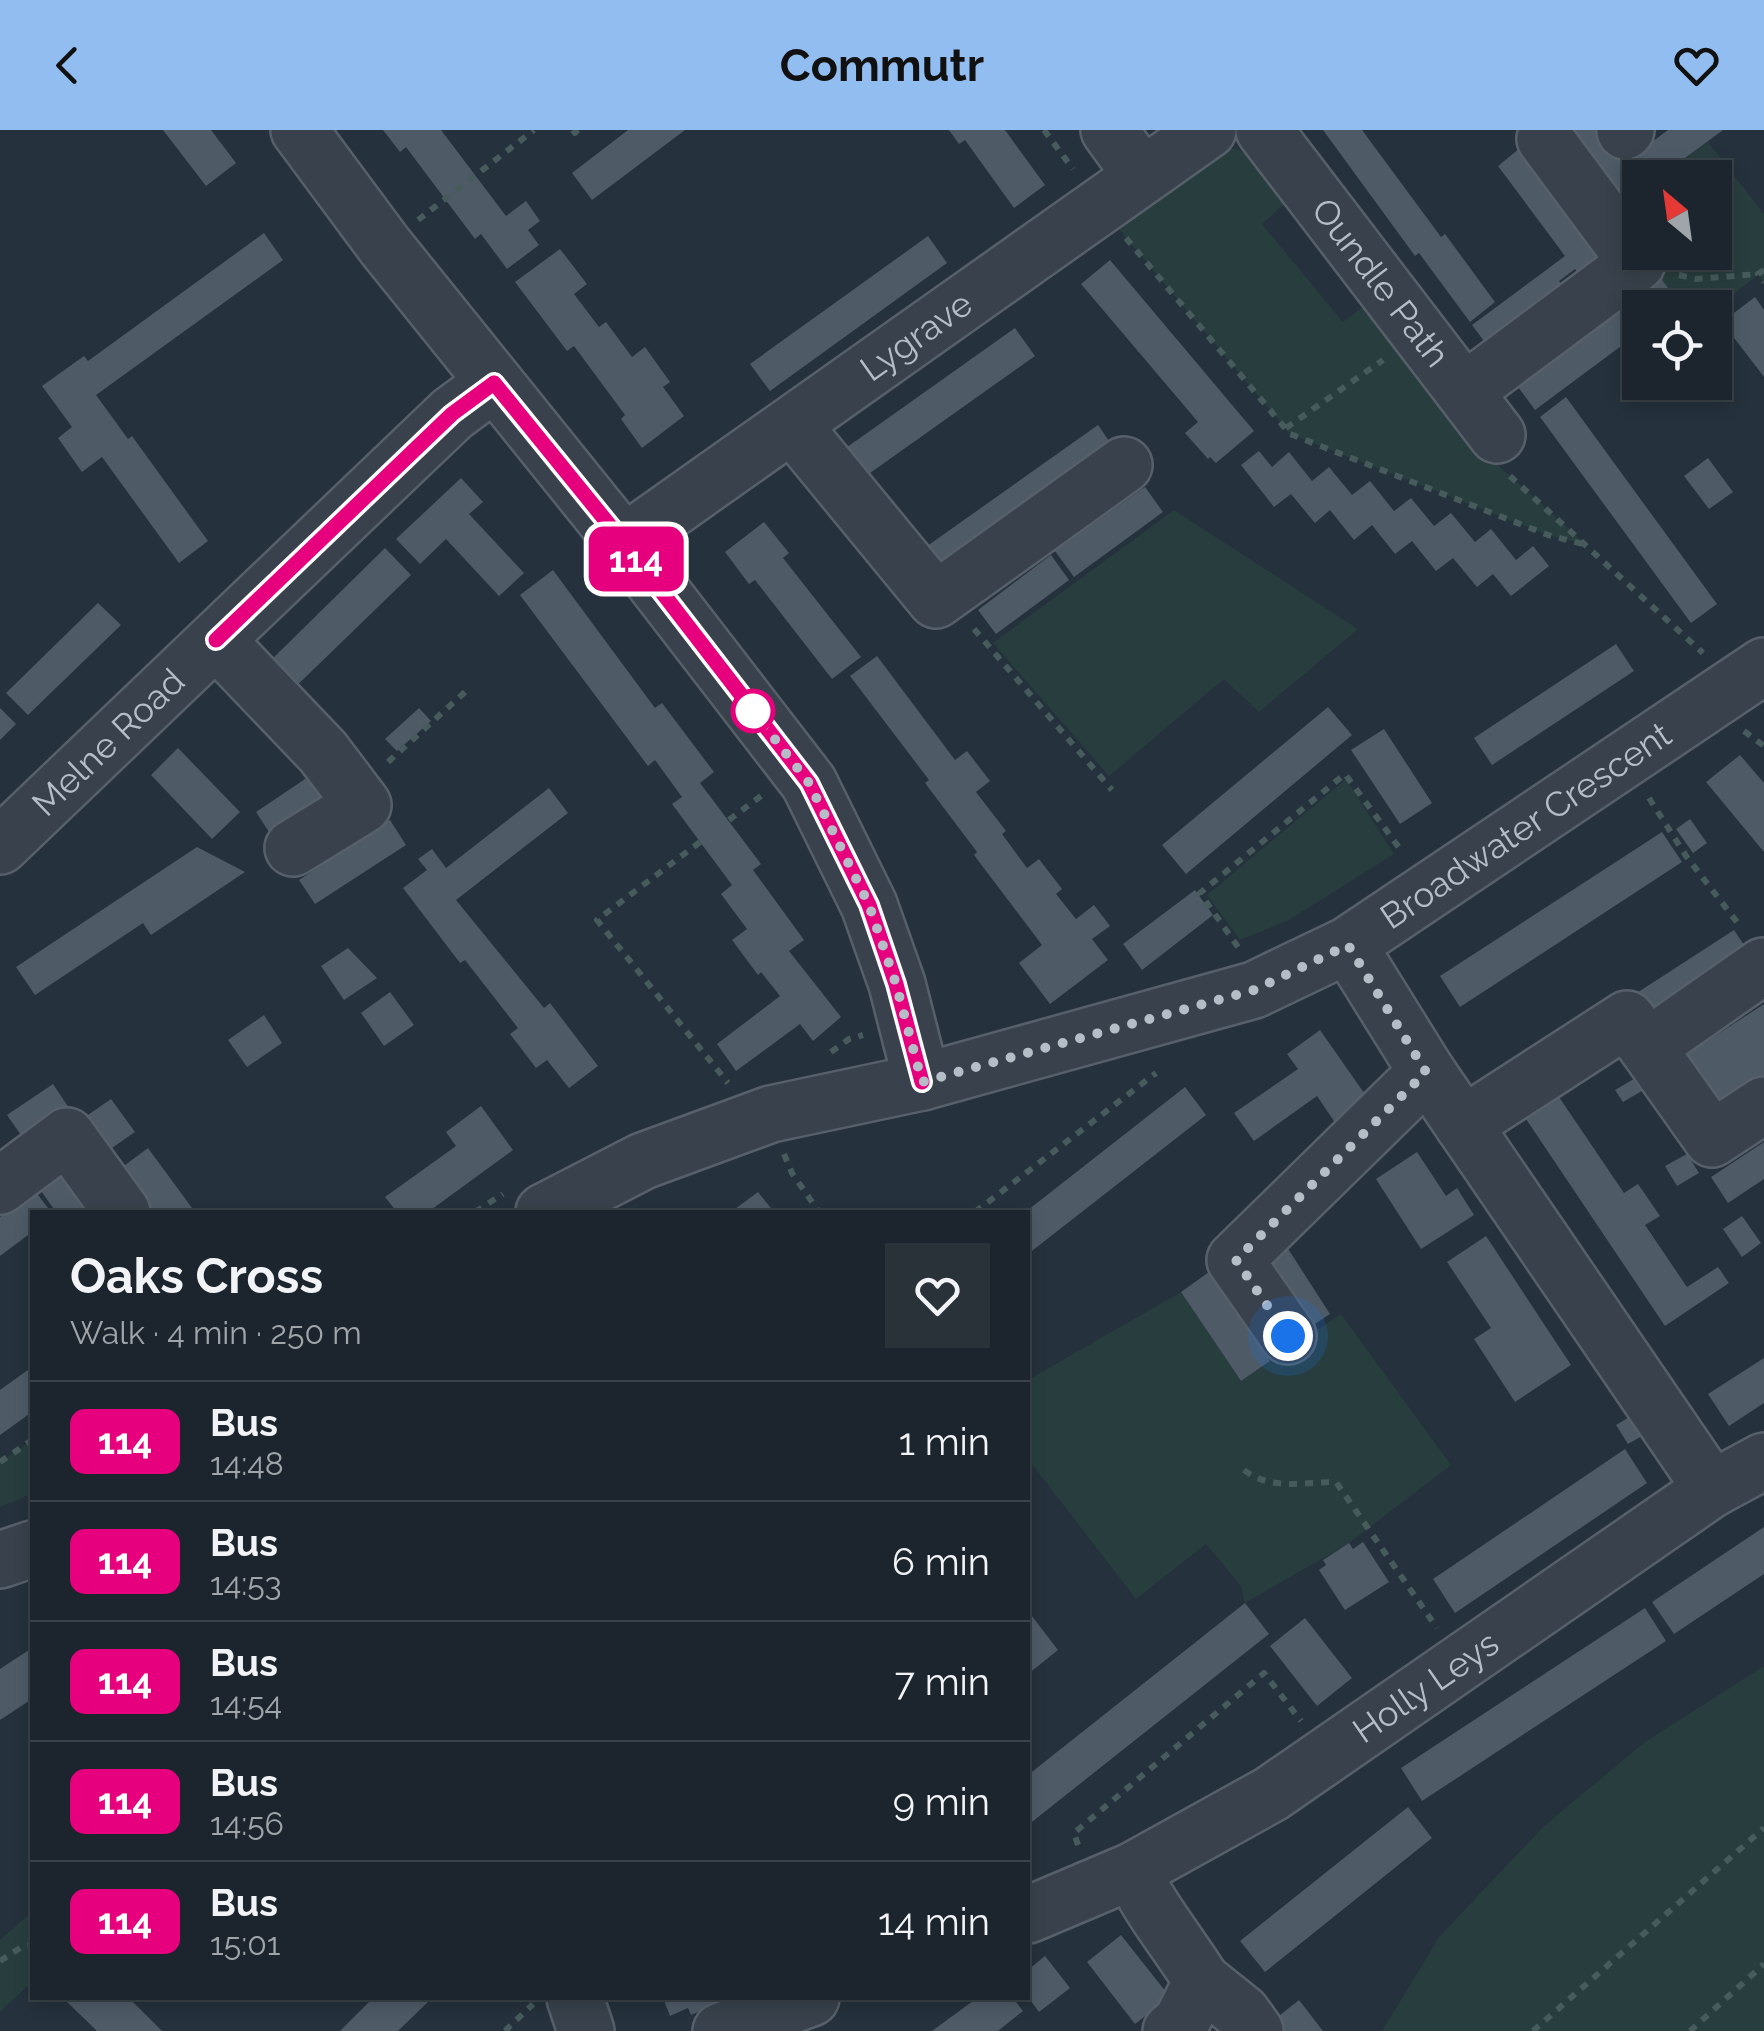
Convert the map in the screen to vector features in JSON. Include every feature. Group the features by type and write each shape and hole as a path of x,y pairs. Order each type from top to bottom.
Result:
{"street":[{"path":"299,130 385,246 624,543 809,783 869,905 896,984 922,1082"},
{"path":"1109,130 1121,191"},
{"name":"Lygrave","path":"624,543 1208,130"},
{"name":"Oundle Path","path":"1264,130 1497,435"},
{"path":"1545,139 1622,243"},
{"path":"1464,391 1627,270"},
{"name":"Melne Road","path":"0,846 452,414 494,383"},
{"path":"793,426 936,600 1124,465"},
{"path":"216,640 323,752 363,805 293,848"},
{"name":"Broadwater Crescent","path":"550,1210 643,1161 762,1117 922,1082 1254,990 1348,945 1764,666"},
{"path":"1348,945 1426,1072 1712,1489"},
{"path":"1647,1048 1754,949"},
{"path":"1463,1124 1627,1020 1712,1139 1764,1104"},
{"path":"1288,1336 1236,1260 1426,1072"},
{"path":"0,1186 68,1136 121,1210"},
{"name":"Holly Leys","path":"1030,1914 1113,1880 1271,1794 1712,1489 1764,1461"},
{"path":"0,1560 30,1550"},
{"path":"1113,1880 1151,1909 1174,1936 1202,1981 1242,2014 1255,2031"},
{"path":"1172,2031 1182,2022 1202,1981"},
{"path":"576,2000 586,2031"},
{"path":"721,2031 806,2000"}],"path":[{"path":"385,246 534,130"},
{"path":"1044,130 1121,191 1290,434 1548,534 1588,545"},
{"path":"1656,270 1696,279 1761,272 1764,282"},
{"path":"1286,428 1377,362 1430,344"},
{"path":"1497,435 1481,450 1701,650 1704,654 1688,665"},
{"path":"944,594 1112,790"},
{"path":"354,793 465,692"},
{"path":"1226,957 1242,952 1200,893 1345,774 1404,855 1420,845"},
{"path":"1646,793 1754,949"},
{"path":"700,842 597,920 728,1083 744,1079"},
{"path":"816,1058 849,1039 874,1031"},
{"path":"977,1210 1156,1073"},
{"path":"784,1153 792,1173 818,1210"},
{"path":"0,1462 30,1441"},
{"path":"1244,1470 1274,1485 1336,1482 1462,1664"},
{"path":"1113,1880 1074,1833 1264,1673 1328,1756"},
{"path":"1534,2031 1764,1828"},
{"path":"0,1961 30,1944"},
{"path":"1690,2031 1764,1964"},
{"path":"505,2031 539,2000"}],"green space":[{"path":"1708,142 1722,160 1683,160"},
{"path":"1235,148 1261,162 1290,199 1262,224 1343,322 1376,297 1481,450 1587,545 1548,535 1290,434 1112,221 1202,159"},
{"path":"1732,173 1764,214 1764,282 1758,275 1732,295 1732,290 1670,290 1660,277 1666,270 1732,270"},
{"path":"1174,510 1358,629 1259,712 1224,679 1109,776 993,643"},
{"path":"1346,779 1394,854 1289,920 1240,940 1207,895"},
{"path":"1181,1292 1241,1381 1341,1314 1451,1465 1349,1543 1245,1603 1241,1586 1206,1544 1136,1599 1030,1462 1030,1379"},
{"path":"30,1441 30,1495 0,1507 0,1462"},
{"path":"1764,1666 1764,2031 1382,2031 1440,1936 1544,1826 1645,1742"},
{"path":"30,1914 30,1984 0,2012 0,1940"}],"building":[{"path":"163,130 211,130 236,163 206,186"},
{"path":"383,130 441,130 506,216 526,201 540,221 528,230 539,245 507,269 481,234 475,239 406,147 400,152"},
{"path":"628,130 685,130 592,200 572,173"},
{"path":"949,130 1005,130 1045,185 1014,208 965,140 959,144"},
{"path":"1323,130 1362,130 1495,302 1470,322 1419,253 1415,256"},
{"path":"1574,130 1614,130 1633,156 1668,130 1723,130 1682,160 1622,160 1622,195"},
{"path":"1520,148 1605,261 1582,278 1575,269 1559,281 1567,292 1490,349 1472,325 1565,256 1498,166"},
{"path":"264,233 283,260 96,395 128,439 132,436 208,541 179,563 102,457 82,472 58,438 72,427 42,386 84,356 88,361"},
{"path":"928,236 947,263 770,391 750,364"},
{"path":"560,249 587,284 574,294 599,327 606,322 632,357 645,347 670,382 663,387 684,416 642,448 621,419 625,415 574,346 567,351 515,282"},
{"path":"1110,260 1254,431 1216,463 1185,433 1198,422 1081,284"},
{"path":"1660,277 1670,290 1643,290"},
{"path":"1755,297 1764,310 1764,377 1732,335 1732,314"},
{"path":"1622,305 1622,345 1535,410 1516,384"},
{"path":"1015,328 1035,356 856,483 836,455"},
{"path":"1566,397 1717,604 1691,623 1540,417"},
{"path":"1098,425 1116,451 940,574 923,549"},
{"path":"1259,451 1272,467 1289,452 1312,481 1329,467 1352,495 1370,481 1394,511 1411,498 1434,526 1451,513 1475,542 1491,529 1516,560 1533,546 1549,566 1511,596 1493,574 1477,587 1453,558 1436,571 1412,541 1395,554 1372,525 1354,540 1330,510 1315,523 1291,494 1274,507 1241,465"},
{"path":"1708,458 1733,492 1709,509 1684,476"},
{"path":"461,478 483,502 469,514 524,573 499,596 446,539 420,564 396,539"},
{"path":"1145,487 1163,512 1074,577 1055,551"},
{"path":"764,522 789,553 783,558 861,657 832,679 755,580 749,584 725,552"},
{"path":"385,548 411,575 286,696 261,670"},
{"path":"1051,555 1069,580 996,634 978,610"},
{"path":"553,570 655,708 662,703 714,772 700,783 761,864 753,870 804,940 789,951 841,1017 813,1041 800,1024 736,1071 717,1044 780,996 761,972 758,975 732,940 747,929 721,894 732,885 672,804 682,797 655,760 648,766 520,595"},
{"path":"98,603 121,625 28,715 6,693"},
{"path":"1616,644 1634,671 1492,765 1474,738"},
{"path":"877,656 955,760 967,751 990,781 976,792 1006,831 1002,834 1027,868 1039,859 1062,889 1056,894 1076,919 1094,905 1110,926 1092,939 1108,960 1050,1004 1019,963 1042,945 974,855 977,852 925,783 929,780 850,676"},
{"path":"1328,707 1352,735 1186,874 1162,845"},
{"path":"0,708 16,724 0,740"},
{"path":"419,708 431,721 397,751 385,739"},
{"path":"1384,729 1432,803 1400,824 1351,750"},
{"path":"178,748 240,812 212,839 151,775"},
{"path":"1740,755 1764,783 1764,852 1706,782"},
{"path":"320,769 337,794 273,838 256,812"},
{"path":"549,788 568,813 456,900 544,1008 550,1003 598,1066 569,1088 547,1060 536,1068 510,1034 518,1028 465,960 460,963 403,888 427,870 418,859 432,849 446,868"},
{"path":"1690,819 1707,843 1693,853 1676,829"},
{"path":"390,820 406,845 315,904 299,880"},
{"path":"1662,832 1682,862 1460,1007 1440,976"},
{"path":"197,847 245,872 151,935 143,923 35,995 16,967"},
{"path":"1195,890 1213,915 1142,970 1123,944"},
{"path":"1734,930 1750,954 1645,1022 1629,998"},
{"path":"348,948 377,978 344,1000 321,966"},
{"path":"390,992 414,1025 384,1046 361,1013"},
{"path":"1764,1004 1764,1076 1701,1117 1669,1066"},
{"path":"264,1015 282,1043 247,1067 228,1040"},
{"path":"1320,1030 1369,1100 1336,1124 1317,1096 1254,1141 1234,1113 1298,1069 1287,1054"},
{"path":"1644,1073 1652,1085 1623,1102 1615,1090"},
{"path":"53,1084 71,1111 25,1141 7,1115"},
{"path":"1185,1087 1206,1115 1030,1252 1028,1210"},
{"path":"1559,1097 1624,1193 1638,1184 1660,1216 1645,1225 1687,1287 1718,1267 1729,1283 1665,1326 1526,1119"},
{"path":"111,1099 135,1132 109,1150 85,1117"},
{"path":"481,1106 513,1150 431,1210 395,1210 385,1197 456,1146 446,1132"},
{"path":"1764,1142 1764,1179 1728,1203 1711,1177"},
{"path":"148,1148 194,1210 152,1210 121,1168"},
{"path":"1417,1152 1446,1196 1457,1188 1474,1215 1421,1249 1376,1179"},
{"path":"1687,1154 1699,1173 1677,1186 1665,1166"},
{"path":"63,1171 91,1210 55,1210 39,1188"},
{"path":"35,1191 49,1210 30,1210 30,1234 0,1256 0,1217"},
{"path":"758,1192 772,1210 734,1210"},
{"path":"1742,1216 1761,1243 1742,1257 1723,1229"},
{"path":"1486,1236 1571,1365 1515,1402 1474,1339 1491,1328 1447,1262"},
{"path":"1283,1241 1330,1314 1304,1331 1256,1259"},
{"path":"1209,1272 1270,1361 1241,1381 1181,1292"},
{"path":"1764,1358 1764,1403 1729,1426 1708,1394"},
{"path":"30,1368 30,1413 0,1435 0,1390"},
{"path":"1631,1416 1642,1436 1628,1444 1616,1425"},
{"path":"1625,1449 1647,1483 1455,1613 1433,1579"},
{"path":"1764,1527 1764,1574 1674,1634 1652,1602"},
{"path":"1363,1542 1389,1582 1345,1610 1319,1570 1326,1565 1323,1560 1349,1543 1353,1549"},
{"path":"1245,1603 1269,1634 1030,1823 1030,1773"},
{"path":"1645,1608 1666,1641 1422,1801 1401,1768"},
{"path":"1030,1614 1058,1650 1030,1672"},
{"path":"1305,1618 1352,1678 1317,1706 1270,1646"},
{"path":"30,1649 30,1700 0,1720 0,1669"},
{"path":"1408,1807 1432,1838 1265,1972 1240,1941"},
{"path":"1121,1935 1170,1997 1135,2024 1087,1962"},
{"path":"1045,1956 1070,1988 1039,2012 1030,2000 1030,1968"},
{"path":"65,2000 131,2000 162,2031 97,2031"},
{"path":"371,2000 430,2000 398,2031 340,2031"},
{"path":"664,2000 724,2001 691,2015 688,2008 670,2016"},
{"path":"974,2000 1015,2000 1023,2011 998,2031 932,2031"},
{"path":"1299,2000 1323,2031 1276,2031 1270,2023"}],"bus line":[{"name":"114","path":"216,640 452,414 494,383 624,543 809,783 869,905 896,984 922,1082"}],"route":[{"path":"753,711 809,783 869,905 896,984 922,1082 1254,990 1348,945 1426,1072 1236,1260 1288,1336"}]}
